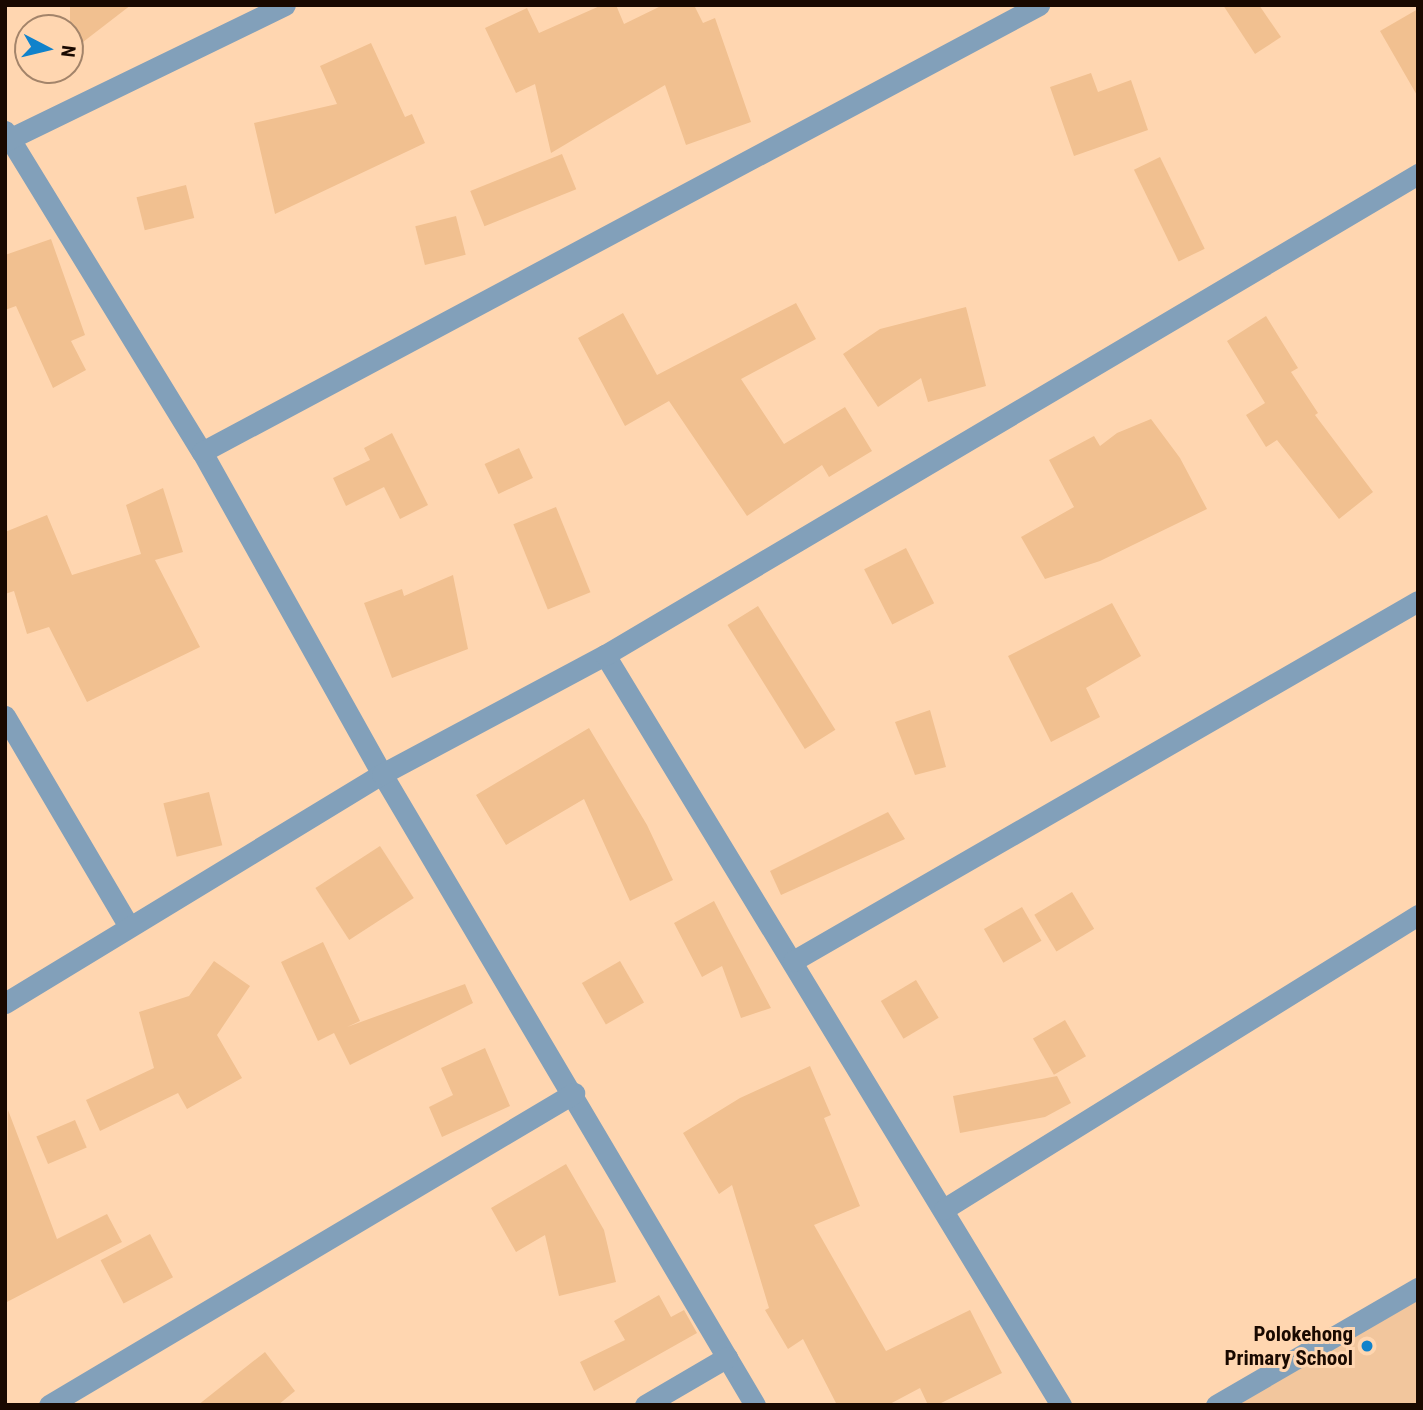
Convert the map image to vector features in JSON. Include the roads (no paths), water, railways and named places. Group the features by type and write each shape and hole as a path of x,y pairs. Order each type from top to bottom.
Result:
{"street":[{"path":"285,5 7,137 202,452 382,774 574,1093 754,1405"},
{"path":"202,452 1039,5"},
{"path":"5,1003 128,925 382,774 604,655 1418,174"},
{"path":"793,961 1418,601"},
{"path":"604,655 793,961 1061,1405"},
{"path":"5,716 128,925"},
{"path":"944,1209 1418,915"},
{"path":"49,1405 574,1093"},
{"path":"1216,1405 1418,1288"},
{"path":"645,1405 727,1357"}],"place":[{"name":"Polokehong Primary School","path":"1367,1346"}]}
